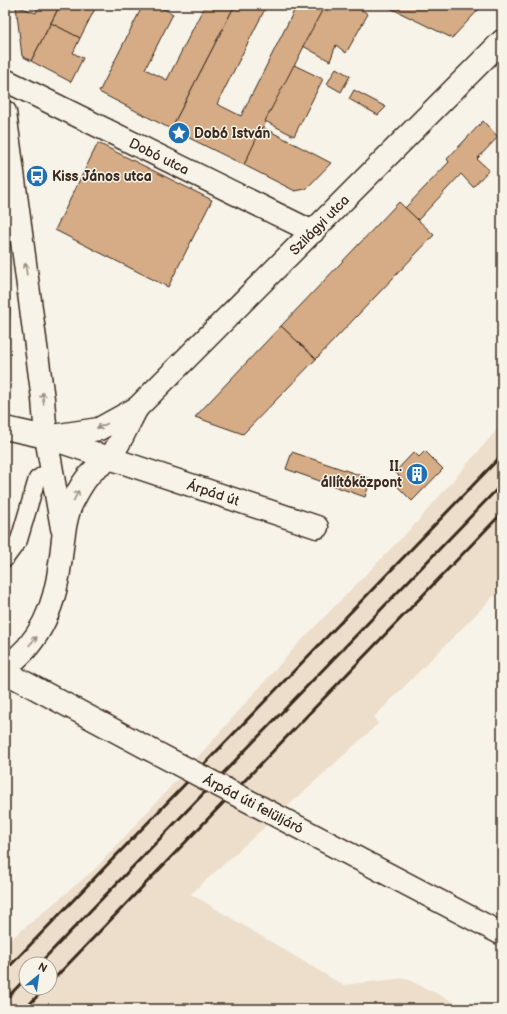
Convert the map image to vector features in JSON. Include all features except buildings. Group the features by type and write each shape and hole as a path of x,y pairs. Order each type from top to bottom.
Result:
{"street":[{"name":"Szilágyi utca","path":"46,437 99,429 137,408 502,41"},
{"name":"Dobó utca","path":"5,80 313,232"},
{"path":"5,112 43,399 46,437 63,532"},
{"name":"Szilágyi utca","path":"110,457 137,408"},
{"name":"Árpád út","path":"5,428 46,437 110,457 317,527"},
{"path":"5,667 16,660 38,636 51,610 60,564 63,532 70,506 79,489 93,472 110,457"},
{"name":"Árpád úti felüljáró","path":"5,672 502,934"}],"lane":[{"path":"5,558 19,540 37,479 52,469"}],"shaded area":[{"path":"502,424 502,588 374,717 378,724 191,894 343,985 405,978 468,1009 5,1009 5,944 95,869 205,749 296,646 417,522"}],"railway":[{"path":"5,971 502,455"},
{"path":"47,956 502,484"},
{"path":"58,975 502,513"},
{"path":"5,1000 18,986"},
{"path":"25,1009 37,996"}],"place":[{"name":"Dobó István","path":"179,133"},
{"name":"Kiss János utca","path":"37,176"},
{"name":"II. állítóközpont","path":"417,474"}]}
